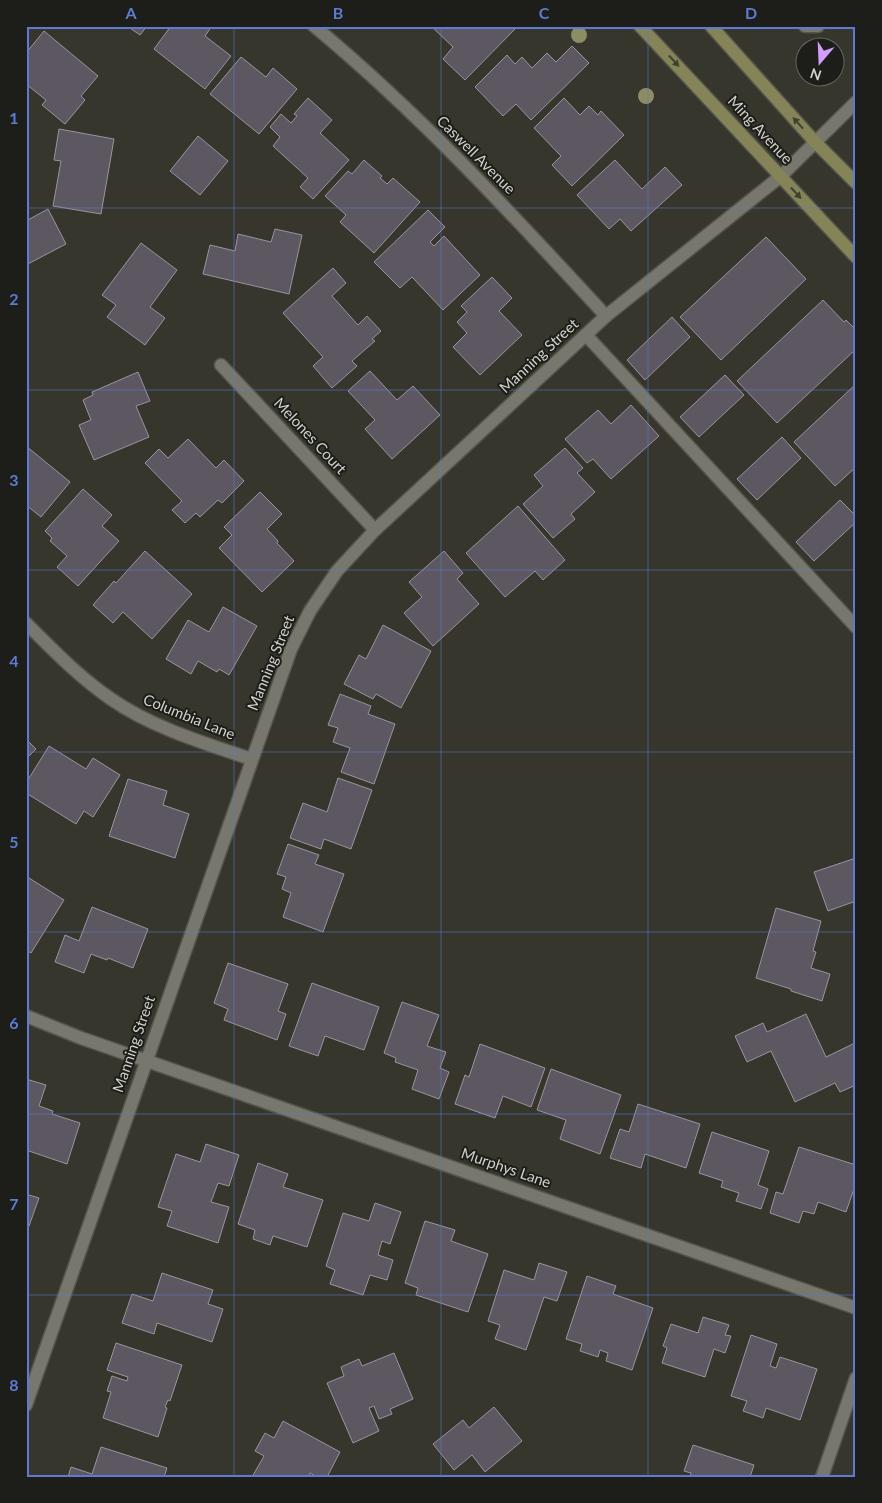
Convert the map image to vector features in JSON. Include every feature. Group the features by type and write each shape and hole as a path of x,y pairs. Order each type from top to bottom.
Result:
{"main road":[{"name":"Ming Avenue","path":"640,26 856,257"},
{"path":"711,26 815,142 856,183"}],"street":[{"name":"Caswell Avenue","path":"314,26 433,132 606,316"},
{"path":"806,26 818,26"},
{"name":"Manning Street","path":"26,1405 291,649 310,611 337,570 375,530 606,316 781,176 856,102"},
{"path":"586,335 856,627"},
{"name":"Melones Court","path":"221,365 375,530"},
{"name":"Columbia Lane","path":"26,623 75,672 112,700 154,723 186,737 252,759"},
{"name":"Murphys Lane","path":"26,1016 81,1038 856,1308"},
{"path":"822,1477 856,1378"}],"building":[{"path":"127,26 147,26 140,35"},
{"path":"171,26 212,26 205,36 231,56 205,89 154,49"},
{"path":"431,26 514,26 516,28 465,80 443,59 453,47"},
{"path":"44,31 98,76 81,96 85,100 65,124 42,105 46,100 26,84 26,53"},
{"path":"572,46 589,63 531,120 516,104 503,116 475,87 507,55 515,64 522,57 532,68 547,53 556,62"},
{"path":"241,57 266,77 273,68 297,89 259,134 210,94"},
{"path":"308,98 332,120 320,133 349,160 313,199 300,187 308,178 273,146 280,137 270,127 281,114 291,123 297,116 294,114"},
{"path":"564,98 580,115 589,106 598,115 601,111 624,135 572,186 552,165 561,156 534,128"},
{"path":"59,129 114,139 101,214 53,206 61,161 54,160"},
{"path":"198,136 228,161 200,195 170,171"},
{"path":"364,160 382,176 380,178 387,184 393,178 420,202 374,253 340,222 346,215 325,196 348,171 352,174"},
{"path":"615,160 642,189 665,167 682,185 631,231 620,219 609,229 577,195"},
{"path":"48,209 66,244 26,265 26,221"},
{"path":"428,210 445,227 430,242 434,246 444,236 480,275 443,310 412,277 400,288 374,262"},
{"path":"275,229 302,235 289,294 203,274 210,245 235,251 238,234 271,242"},
{"path":"766,237 806,279 721,360 680,317"},
{"path":"141,243 177,270 150,307 165,318 145,345 107,317 116,305 102,295"},
{"path":"333,268 346,283 332,296 358,325 367,316 381,331 372,339 375,341 352,361 357,366 332,388 313,366 323,357 283,313"},
{"path":"492,277 512,298 499,311 522,335 480,375 453,347 467,333 457,322 467,312 461,306"},
{"path":"823,300 844,322 846,320 856,330 854,333 856,334 856,349 777,423 737,381"},
{"path":"672,317 690,337 645,380 627,360"},
{"path":"370,371 397,400 413,386 440,415 392,459 365,429 375,420 348,391"},
{"path":"138,372 150,401 136,406 149,437 94,460 79,425 91,420 83,400 93,395 92,392"},
{"path":"725,375 744,395 699,437 680,417"},
{"path":"856,384 856,467 835,486 794,442"},
{"path":"631,405 659,436 611,479 593,459 587,463 565,439 598,410 611,424"},
{"path":"782,437 801,458 757,500 737,479"},
{"path":"188,439 216,468 224,460 244,481 222,503 218,500 200,517 196,513 185,523 172,510 182,501 145,463 159,449 168,458"},
{"path":"26,446 70,482 41,517 26,505"},
{"path":"565,448 583,468 577,473 595,492 571,514 575,519 553,538 523,504 543,486 534,475"},
{"path":"83,489 112,515 102,526 119,541 78,586 57,567 67,556 50,541 52,538 45,531"},
{"path":"260,492 282,514 267,529 294,561 262,592 219,548 232,535 224,527"},
{"path":"840,500 856,516 856,522 814,561 796,542"},
{"path":"518,506 565,560 543,580 535,571 505,597 466,553"},
{"path":"145,551 192,594 152,639 123,612 113,623 93,605 114,581 116,583"},
{"path":"444,551 463,573 457,579 479,604 433,646 404,613 422,597 409,582"},
{"path":"223,607 257,626 229,675 219,669 217,672 198,661 191,674 166,659 188,620 209,632"},
{"path":"383,625 431,651 401,708 376,694 373,699 344,684 359,655 366,659"},
{"path":"340,694 371,706 368,714 395,724 374,784 341,772 350,748 333,742 338,728 328,725"},
{"path":"26,739 36,749 26,759"},
{"path":"49,746 86,769 93,758 120,775 93,817 84,811 76,824 26,793 26,783"},
{"path":"338,778 372,790 351,849 324,839 321,849 290,838 303,803 327,812"},
{"path":"128,779 167,791 163,805 189,814 175,858 109,836"},
{"path":"288,844 319,855 315,864 344,874 323,932 283,917 291,893 282,889 286,877 277,874"},
{"path":"856,858 856,901 828,911 814,872"},
{"path":"29,878 64,900 31,953 26,950 26,881"},
{"path":"92,907 148,929 133,968 108,958 107,960 91,954 84,973 55,962 65,935 79,941"},
{"path":"776,908 821,921 813,951 816,952 811,968 830,974 822,1001 756,978"},
{"path":"228,963 288,984 278,1011 286,1014 277,1040 224,1020 228,1009 214,1003"},
{"path":"312,983 379,1007 364,1050 325,1036 318,1056 289,1046"},
{"path":"402,1002 439,1015 427,1046 446,1052 440,1068 449,1072 439,1099 412,1089 418,1070 395,1062 396,1058 384,1053"},
{"path":"806,1014 826,1057 855,1043 856,1085 840,1092 835,1083 795,1102 771,1051 747,1062 735,1036 763,1023 767,1032"},
{"path":"480,1044 545,1068 531,1107 503,1096 495,1118 455,1104 465,1075 469,1077"},
{"path":"551,1069 621,1095 600,1154 560,1139 566,1120 537,1110"},
{"path":"26,1079 46,1085 39,1106 53,1111 52,1114 80,1123 67,1164 26,1150"},
{"path":"638,1104 700,1124 686,1168 645,1154 641,1168 610,1158 620,1129 629,1132"},
{"path":"712,1132 769,1151 758,1185 768,1189 761,1209 736,1201 739,1193 721,1187 723,1181 699,1173"},
{"path":"206,1144 239,1155 229,1186 218,1183 211,1202 229,1207 218,1243 167,1226 172,1211 158,1207 176,1154 200,1162"},
{"path":"799,1147 856,1165 856,1183 846,1212 818,1202 814,1214 803,1211 799,1223 770,1213 776,1192 783,1194"},
{"path":"258,1163 288,1174 283,1187 323,1200 307,1247 273,1236 270,1245 253,1239 255,1230 238,1224"},
{"path":"26,1194 39,1198 29,1226 26,1225"},
{"path":"375,1203 401,1212 390,1244 382,1241 378,1255 393,1260 387,1280 370,1275 363,1295 330,1284 335,1270 326,1266 343,1213 369,1221"},
{"path":"425,1221 455,1230 451,1241 488,1254 468,1312 416,1295 418,1288 405,1283"},
{"path":"539,1263 567,1272 557,1301 544,1297 526,1350 495,1339 500,1325 488,1321 504,1270 534,1280"},
{"path":"162,1273 213,1290 208,1304 223,1309 212,1342 157,1323 154,1334 122,1323 132,1294 153,1301"},
{"path":"587,1276 616,1286 613,1294 653,1308 632,1370 606,1361 608,1353 600,1350 598,1357 580,1351 582,1344 566,1339"},
{"path":"703,1317 729,1325 725,1335 731,1336 725,1353 714,1349 705,1377 662,1363 667,1348 663,1346 671,1324 698,1333"},
{"path":"751,1335 777,1344 770,1366 776,1368 780,1357 817,1369 800,1420 766,1408 763,1418 743,1411 747,1401 731,1396"},
{"path":"116,1343 182,1365 170,1401 168,1400 165,1407 167,1408 158,1437 103,1418 111,1392 107,1391 112,1376 127,1381 128,1377 107,1370"},
{"path":"394,1353 413,1399 390,1409 392,1414 379,1419 374,1406 369,1408 379,1431 353,1443 327,1383 344,1376 341,1367 359,1359 362,1366"},
{"path":"494,1407 522,1441 485,1472 472,1455 454,1470 433,1444 463,1420 469,1428"},
{"path":"283,1421 340,1452 327,1477 317,1477 310,1473 308,1477 252,1477 264,1456 255,1451 265,1433 274,1438"},
{"path":"693,1445 754,1465 750,1477 690,1477 691,1473 684,1471"},
{"path":"101,1447 167,1468 164,1477 68,1477 71,1467 92,1474"}]}
